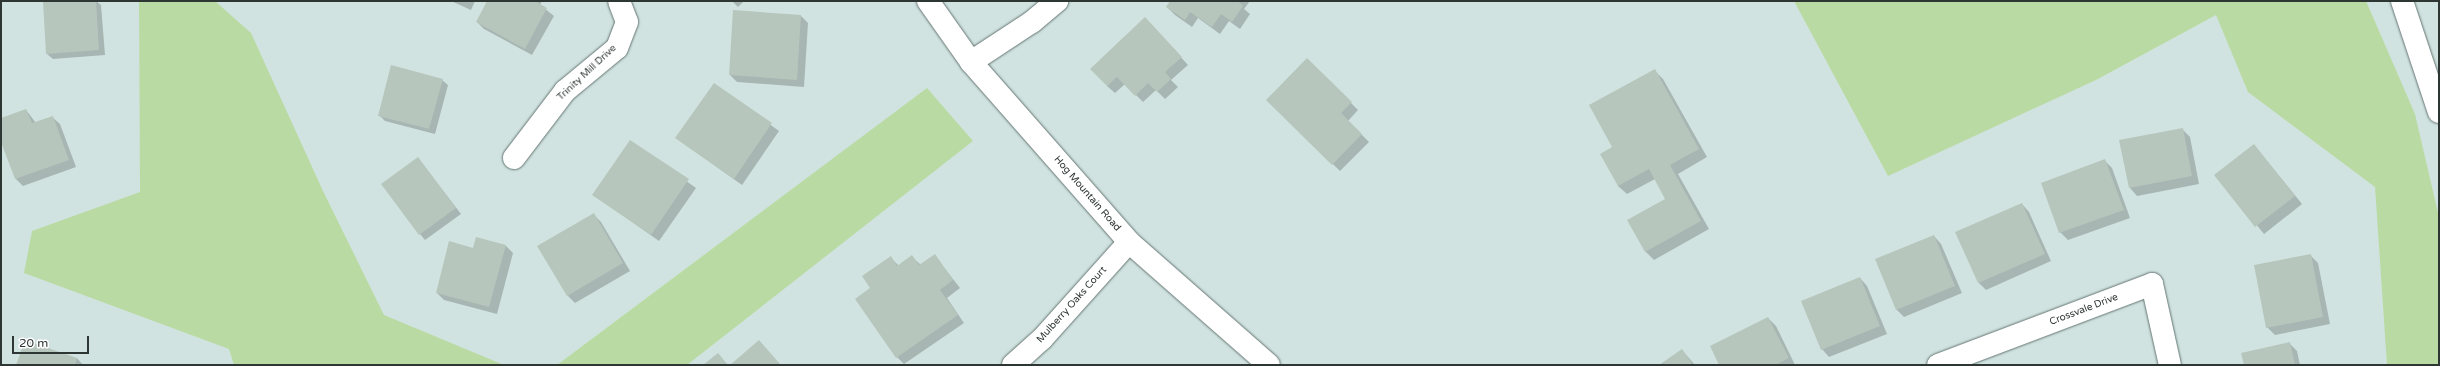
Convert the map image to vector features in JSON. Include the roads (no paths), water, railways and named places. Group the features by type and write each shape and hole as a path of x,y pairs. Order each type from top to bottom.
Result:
{"street":[{"name":"Trinity Mill Drive","path":"514,158 565,91 617,48 627,22 619,1"},
{"name":"Hog Mountain Road","path":"928,1 971,62 1129,242 1269,365"},
{"path":"971,62 1032,22 1057,1"},
{"path":"2402,1 2439,112"},
{"name":"Mulberry Oaks Court","path":"1013,365 1042,339 1129,242"},
{"name":"Crossvale Drive","path":"1938,365 2152,284 2170,365"}]}
